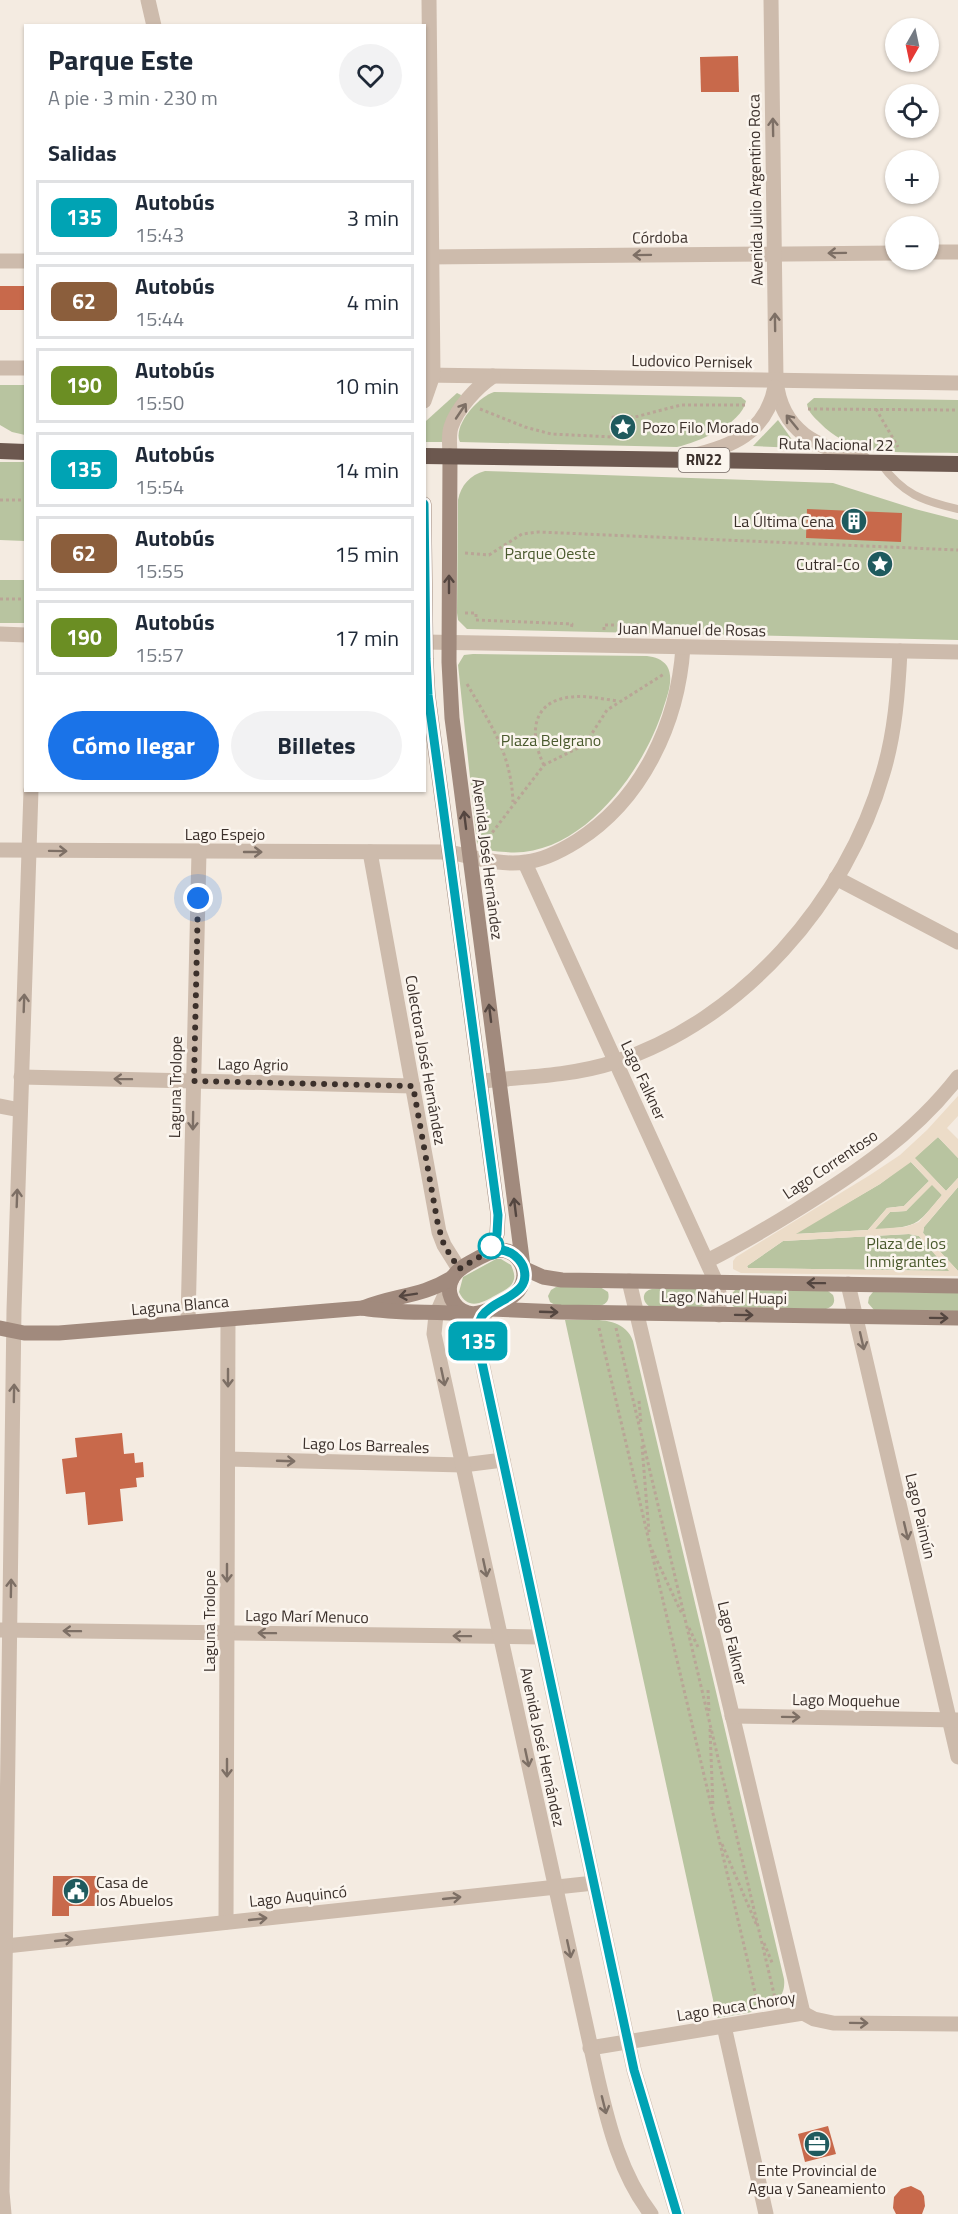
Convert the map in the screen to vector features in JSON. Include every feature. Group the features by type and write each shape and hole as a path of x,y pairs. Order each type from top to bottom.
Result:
{"highway":[{"path":"0,452 24,452"},
{"name":"Ruta Nacional 22","path":"426,456 958,465"}],"main road":[{"name":"Avenida José Hernández","path":"450,456 449,643 452,718 524,1281 519,1290 483,1311"},
{"path":"426,660 428,695 499,1222 495,1239 488,1252"},
{"path":"483,1311 462,1311 453,1303 450,1292 454,1276 488,1252 498,1250 507,1251 516,1256 523,1266"},
{"name":"Lago Nahuel Huapi","path":"523,1266 543,1277 555,1280 958,1286"},
{"name":"Laguna Blanca","path":"363,1308 386,1299 426,1292 454,1276"},
{"name":"Laguna Blanca","path":"7,1330 59,1333 363,1308 389,1312 483,1311"},
{"name":"Lago Nahuel Huapi","path":"483,1311 958,1318"}],"street":[{"path":"148,0 154,24"},
{"path":"426,390 429,375 429,0"},
{"name":"Avenida Julio Argentino Roca","path":"771,0 778,395 784,412 807,437 832,450 881,463"},
{"path":"939,252 958,252"},
{"name":"Córdoba","path":"428,257 885,253"},
{"path":"0,261 24,261"},
{"path":"0,368 24,368"},
{"name":"Ludovico Pernisek","path":"429,375 958,383"},
{"path":"450,456 450,435 454,421 472,394 494,376"},
{"name":"Avenida Julio Argentino Roca","path":"676,460 724,447 749,432 769,406 776,380"},
{"path":"0,634 24,635"},
{"name":"Juan Manuel de Rosas","path":"426,642 958,652"},
{"path":"525,863 550,855 584,837 604,820 631,790 654,755 669,721 679,682 683,647"},
{"path":"480,1081 574,1072 616,1062 655,1047 695,1024 736,994 772,963 800,931 836,878 867,818 884,771 894,723 900,651"},
{"path":"4,2214 1,2192 3,1987 6,1946 4,1809 7,1330 20,1110 31,792"},
{"name":"Lago Espejo","path":"0,850 449,852 502,862 525,863"},
{"name":"Laguna Trolope","path":"188,1322 199,852"},
{"name":"Colectora José Hernández","path":"370,852 439,1232 454,1276"},
{"name":"Lago Falkner","path":"525,863 716,1282 719,1315"},
{"path":"836,878 958,942"},
{"name":"Lago Agrio","path":"21,1077 413,1086"},
{"name":"Lago Correntoso","path":"707,1262 772,1225 880,1154 919,1120 958,1077"},
{"path":"0,1106 20,1110"},
{"name":"Avenida José Hernández","path":"454,1276 437,1311 434,1320 434,1334 606,2113 621,2162 632,2186 651,2214"},
{"name":"Lago Falkner","path":"629,1281 803,2013"},
{"name":"Lago Paimún","path":"848,1284 954,1720 958,1757"},
{"name":"Avenida José Hernández","path":"483,1311 477,1338 628,2042 645,2109 677,2214"},
{"name":"Laguna Trolope","path":"226,1922 228,1319"},
{"name":"Lago Los Barreales","path":"228,1459 463,1465 503,1460"},
{"name":"Lago Marí Menuco","path":"5,1630 541,1637"},
{"name":"Lago Moquehue","path":"732,1716 954,1720"},
{"name":"Lago Auquincó","path":"6,1946 594,1883"},
{"name":"Lago Ruca Choroy","path":"590,2048 803,2013 814,2019 833,2023 958,2024"},
{"path":"724,2026 766,2214"}],"lane":[{"path":"881,463 893,480 905,491 926,501 958,509"}],"path":[{"path":"474,407 550,434 613,437 613,417 635,417 681,405 746,405"},
{"path":"808,409 958,410"},
{"path":"876,409 900,451"},
{"path":"0,500 24,500"},
{"path":"460,553 489,555 522,534 538,532 958,550"},
{"path":"0,599 24,599"},
{"path":"460,613 476,613 476,620"},
{"path":"482,845 543,765 584,743 602,715 619,701 665,673"},
{"path":"465,689 464,677 506,754 511,776 513,803"},
{"path":"543,765 538,752 536,727 540,713 545,707 560,699 571,697 619,701"},
{"path":"479,841 488,848"},
{"path":"621,1329 616,1326 598,1324 759,2007"},
{"path":"616,1326 775,1998"},
{"path":"639,1396 649,1544 698,1648"},
{"path":"708,1688 713,1815"},
{"path":"718,1836 774,1967"},
{"path":"748,2007 759,2007 769,2002 780,1990"}],"green space":[{"path":"0,385 24,385 24,435 12,432 0,425"},
{"path":"494,392 741,397 746,401 736,418 728,425 707,437 677,447 460,442 460,428 468,412 481,399"},
{"path":"457,393 461,395 443,442 426,442 426,421"},
{"path":"814,398 958,400 958,453 884,451 850,443 834,435 812,414 807,404"},
{"path":"778,420 798,448 753,446"},
{"path":"0,462 24,462 24,541 0,540"},
{"name":"Parque Oeste","path":"485,471 833,483 958,520 958,640 467,629 458,620 457,613 458,500 467,481"},
{"path":"0,580 24,580 24,623 0,623"},
{"name":"Plaza Belgrano","path":"464,655 647,656 658,659 667,666 670,686 655,731 642,757 606,806 584,826 560,841 534,850 506,852 486,850 477,843 458,665"},
{"name":"Plaza de los Inmigrantes","path":"938,1137 958,1158 958,1178 946,1191 914,1158"},
{"path":"910,1161 929,1181 904,1206 887,1208 868,1230 794,1234 880,1184"},
{"path":"932,1184 942,1195 920,1220 907,1226 874,1230 890,1212 906,1211"},
{"name":"Plaza de los Inmigrantes","path":"958,1187 958,1271 923,1233 924,1227"},
{"name":"Plaza de los Inmigrantes","path":"909,1234 919,1236 950,1271 748,1268 747,1266 783,1241"},
{"path":"496,1259 501,1259 511,1265 514,1279 511,1285 481,1303 467,1302 459,1292 463,1277"},
{"path":"556,1287 600,1287 608,1292 608,1299 600,1306 555,1305 550,1302 548,1296"},
{"path":"652,1289 704,1289 709,1299 707,1304 701,1307 650,1307 645,1302 644,1296"},
{"path":"735,1290 828,1291 833,1295 834,1302 826,1309 734,1307 729,1297"},
{"path":"873,1292 958,1293 958,1311 874,1310 868,1303"},
{"path":"565,1320 594,1320 613,1323 622,1326 633,1341 784,1979 779,1999 761,2009 717,2018"}],"shaded area":[{"path":"958,1096 958,1116 947,1128 958,1139 958,1158 938,1137 915,1158 946,1191 958,1178 958,1187 924,1227 923,1233 958,1271 958,1276 741,1273 733,1269 733,1261 736,1257 870,1175 900,1155","holes":["911,1162 929,1181 904,1206 887,1208 868,1230 796,1234 880,1184","932,1185 942,1195 919,1222 905,1227 875,1229 890,1212 906,1211","909,1234 919,1236 949,1271 748,1268 747,1266 783,1241"]}],"building":[{"path":"738,56 739,92 701,92 700,57"},
{"path":"0,286 24,286 24,310 0,310"},
{"name":"La Última Cena","path":"807,509 902,513 901,542 806,538"},
{"path":"122,1433 124,1454 134,1453 135,1463 143,1462 144,1477 136,1478 137,1487 120,1489 123,1521 88,1525 85,1492 66,1494 62,1459 77,1457 75,1438"},
{"name":"Casa de los Abuelos","path":"53,1876 99,1876 99,1906 69,1906 69,1916 52,1916"},
{"name":"Ente Provincial de Agua y Saneamiento","path":"828,2126 836,2154 805,2162 798,2134"},
{"path":"911,2186 921,2191 924,2196 925,2206 922,2214 896,2214 893,2208 894,2197 901,2189"}],"bus line":[{"name":"135","path":"426,522 426,659"},
{"name":"135","path":"426,659 426,677"},
{"name":"135","path":"426,677 499,1222 497,1234 488,1252 501,1250 511,1253 519,1259 524,1271 524,1281 517,1293 487,1311 481,1318 477,1333 478,1344 634,2070 677,2214"}],"place":[{"name":"Pozo Filo Morado","path":"623,427"},
{"name":"La Última Cena","path":"854,521"},
{"name":"Cutral-Co","path":"880,564"},
{"name":"Casa de los Abuelos","path":"76,1891"},
{"name":"Ente Provincial de Agua y Saneamiento","path":"817,2144"}],"route":[{"path":"198,898 194,1081 413,1086 438,1225 444,1245 459,1269 488,1252 493,1243 491,1246"}]}
